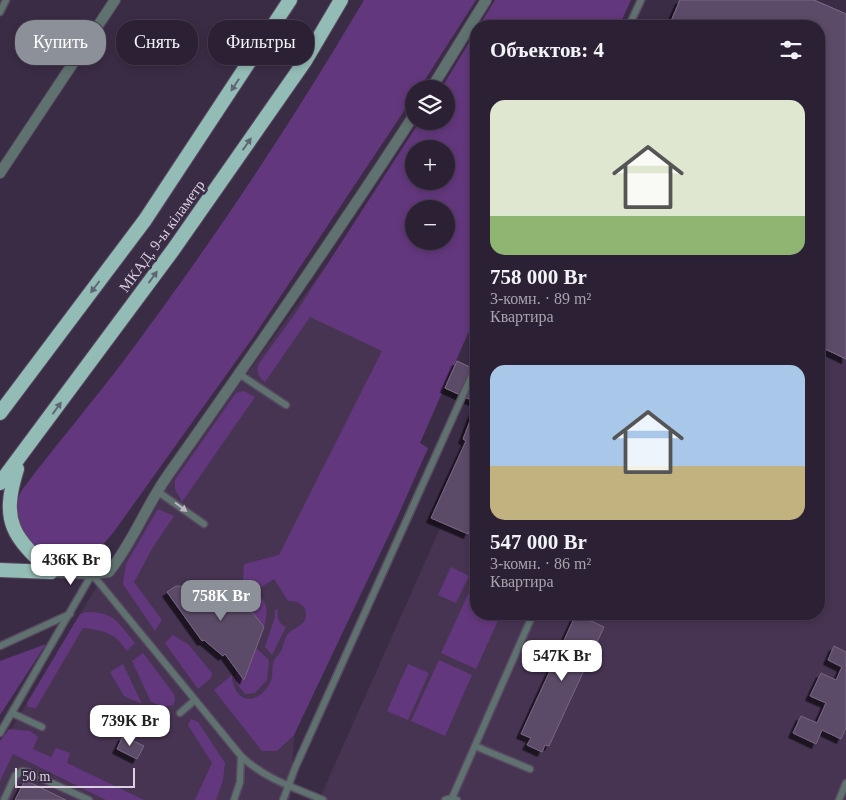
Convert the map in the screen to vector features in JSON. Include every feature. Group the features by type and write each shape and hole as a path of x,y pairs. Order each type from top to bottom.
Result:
{"highway":[{"name":"МКАД, 9-ы кіламетр","path":"0,413 145,220 290,0"},
{"name":"МКАД, 9-ы кіламетр","path":"0,484 174,250 304,60 341,0"},
{"path":"28,447 12,480 7,505 7,516 9,525 17,540 51,572"},
{"path":"0,570 51,572"}],"street":[{"path":"0,171 116,0"},
{"path":"473,20 486,0"},
{"path":"436,80 470,25"},
{"path":"51,572 92,574 109,572 120,558 157,491 351,212 405,129"}],"lane":[{"path":"0,12 6,0"},
{"path":"632,20 641,0"},
{"path":"239,374 286,406"},
{"path":"283,800 470,379"},
{"path":"157,491 204,524"},
{"path":"0,733 92,574 241,756 253,768 268,777 323,800"},
{"path":"0,646 70,614"},
{"path":"445,800 455,799 530,620"},
{"path":"180,713 195,700"},
{"path":"12,713 42,727"},
{"path":"476,746 530,769"},
{"path":"234,800 240,782 241,756"},
{"path":"4,800 15,776 22,771 89,800"},
{"path":"839,800 846,783"}],"shaded area":[{"path":"364,0 476,0 425,80 405,80 405,110 254,336 113,533 100,547 87,556 79,558 62,558 34,549 23,538 13,508 22,490 125,359 188,272 279,138"},
{"path":"495,0 631,0 622,20 483,20"},
{"path":"680,0 814,0 846,14 846,800 319,800 442,524 431,518 470,421 470,620 825,620 825,20 672,20"},
{"path":"470,41 470,329 420,443 428,448 397,518 294,735 277,751 262,751 214,690 232,675 233,684 241,696 253,698 265,691 271,681 275,658 281,651 288,634 303,623 306,612 301,604 295,601 288,601 274,579 258,589 243,580 244,564 279,555 382,351 310,317 265,382 258,375 258,365 297,311 405,144 405,190 455,190 455,140 408,140 414,130 455,130 455,80 446,80"},
{"path":"345,240 470,309 470,314 412,442 422,452 294,735 290,800 0,800 0,748 124,541"},
{"path":"244,391 255,397 182,502 175,489 175,480 236,393"},
{"path":"158,509 174,516 153,547 134,582 162,620 155,631 123,584 126,564"},
{"path":"451,567 469,576 456,603 438,595"},
{"path":"242,583 264,600 266,618 264,627 234,589"},
{"path":"470,590 470,620 498,620 476,669 441,653"},
{"path":"275,610 278,610 279,620 286,627 272,655 265,647 275,617"},
{"path":"87,612 104,614 115,620 135,643 127,651 113,636 97,630 83,628 36,708 28,707 27,703 80,614"},
{"path":"173,635 189,645 212,673 211,678 198,689 165,643"},
{"path":"46,644 0,715 0,661"},
{"path":"256,648 269,660 267,680 255,693 245,694 237,684 236,670 244,680"},
{"path":"143,653 174,694 175,700 173,705 163,707 151,702 132,661"},
{"path":"439,660 472,675 445,736 411,721"},
{"path":"123,664 142,704 124,696 110,672"},
{"path":"408,664 429,673 408,720 387,711"},
{"path":"191,719 198,722 225,763 223,780 216,800 195,800 212,763 188,725"},
{"path":"9,729 30,731 38,737 33,749 51,757 56,748 70,753 67,763 144,800 106,800 13,754 0,781 0,741"}],"building":[{"path":"680,0 814,0 846,14 846,359 825,349 825,20 672,20"},
{"path":"680,0 814,0 846,14 846,359 825,349 825,20 672,20"},
{"path":"457,361 470,367 470,399 445,388"},
{"path":"457,361 470,367 470,399 445,388"},
{"path":"470,421 470,530 468,534 431,518 466,441 463,439"},
{"path":"176,586 234,589 264,627 244,680 225,654 223,656 204,640 202,641 167,592"},
{"path":"573,620 589,620 604,627 549,746 545,745 542,752 527,745 531,738 521,734"},
{"path":"834,646 846,652 846,728 841,739 822,730 816,744 793,733 801,716 817,723 826,703 810,696 821,673 836,680 842,667 828,660"},
{"path":"123,736 144,746 137,759 117,749"},
{"path":"25,780 66,800 15,800"}]}
